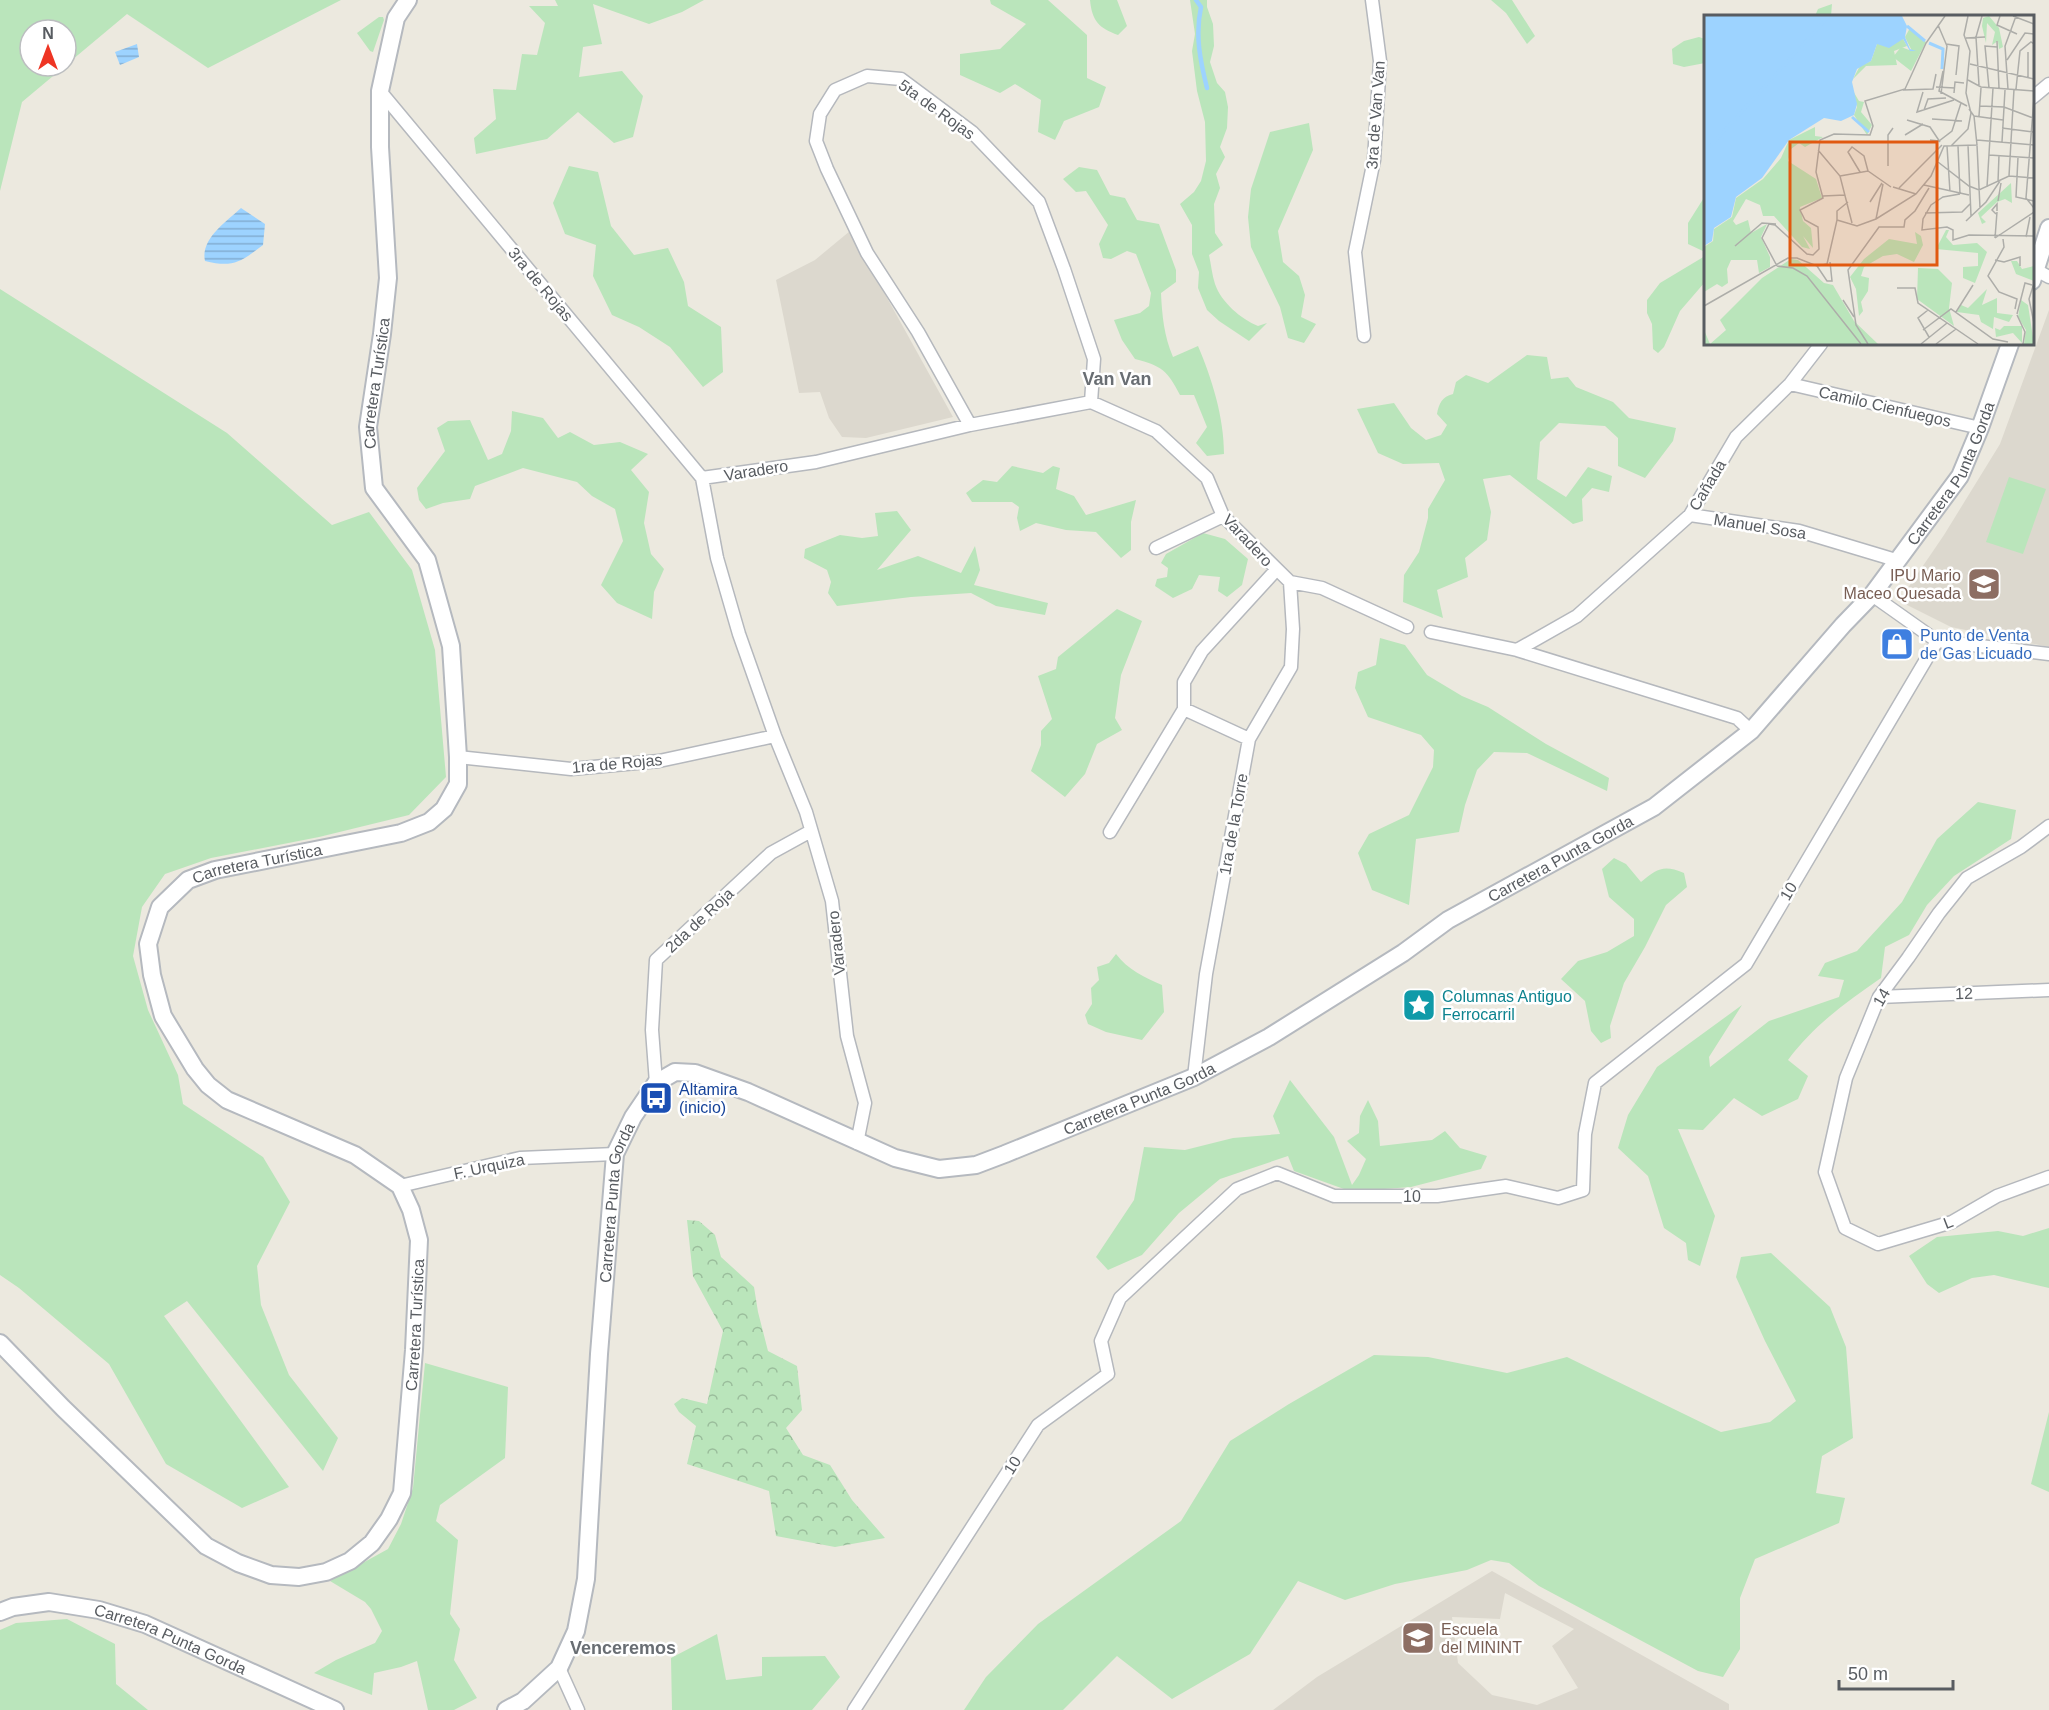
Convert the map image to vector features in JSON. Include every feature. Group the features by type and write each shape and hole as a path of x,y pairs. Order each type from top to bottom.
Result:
{"main road":[{"name":"Carretera Turística","path":"0,1343 63,1408 206,1546 238,1563 271,1575 298,1576 326,1572 350,1561 372,1543 389,1519 402,1493 414,1350 419,1240 411,1210 400,1186 355,1155 227,1100 208,1085 195,1069 163,1016 152,975 148,944 160,907 189,880 224,868 401,833 429,822 444,809 458,784 451,646 427,560 374,488 368,427 388,278 380,147 380,91 396,18 408,0"},
{"path":"2039,276 2049,228"},
{"name":"Carretera Punta Gorda","path":"506,1710 524,1701 559,1668 576,1631 586,1579 599,1354 615,1154 633,1117 656,1083 675,1072 695,1073 748,1092 857,1143 895,1158 939,1169 976,1165 1194,1077 1269,1037 1403,953 1448,920 1654,807 1751,731 1872,595 1960,476 2010,345"},
{"name":"Carretera Punta Gorda","path":"4,1608 49,1602 99,1610 145,1624 335,1710"}],"street":[{"name":"3ra de Van Van","path":"1364,336 1355,252 1374,160 1380,61 1372,0"},
{"name":"5ta de Rojas","path":"970,425 918,332 867,253 816,141 820,114 835,90 867,76 901,79 972,132 1039,202 1094,359 1091,402"},
{"path":"2034,96 2049,84"},
{"name":"3ra de Rojas","path":"380,91 702,478"},
{"name":"Cañada","path":"1517,650 1577,616 1690,515 1736,438 1790,384 1820,345"},
{"name":"Camilo Cienfuegos","path":"1790,384 1980,428"},
{"name":"Varadero","path":"857,1143 865,1103 847,1036 832,901 806,812 775,736 739,634 717,558 702,478 816,462 970,425 1091,402 1156,431 1207,478 1223,516 1290,582 1322,588 1407,627"},
{"name":"Manuel Sosa","path":"1690,515 1799,531 1899,561"},
{"path":"1156,548 1223,516"},
{"path":"1110,832 1184,709 1184,682 1202,651 1276,570"},
{"name":"1ra de la Torre","path":"1194,1077 1206,974 1249,739 1291,667 1293,629 1290,582"},
{"path":"1872,595 1937,641 2049,654"},
{"path":"1431,632 1517,650 1737,718 1751,731"},
{"name":"10","path":"854,1710 1038,1425 1108,1374 1101,1341 1120,1298 1237,1189 1277,1173 1334,1196 1437,1196 1506,1186 1558,1197 1583,1190 1585,1134 1595,1083 1746,964 1937,641"},
{"path":"1184,709 1249,739"},
{"name":"1ra de Rojas","path":"458,757 571,769 659,761 775,736"},
{"name":"14","path":"1845,1228 1825,1172 1846,1077 1879,997 1967,878 2020,847 2049,826"},
{"name":"2da de Roja","path":"656,1083 652,1030 656,960 771,852 812,831"},
{"name":"12","path":"1879,997 2049,990"},
{"name":"F. Urquiza","path":"400,1186 520,1158 615,1154"},
{"name":"L","path":"1845,1228 1878,1244 1952,1222 1997,1196 2049,1177"},
{"path":"559,1668 578,1710"}],"shaded area":[{"path":"850,231 953,417 866,438 842,437 829,418 820,392 799,393 776,280 815,260"},
{"path":"2049,310 2049,647 1951,627 1899,601 1944,535 2000,444"},
{"name":"Escuela del MININT","path":"1492,1571 1729,1704 1729,1710 1273,1710 1317,1677","holes":["1505,1593 1574,1629 1552,1646 1578,1688 1537,1705 1492,1695 1458,1663 1452,1617 1500,1619"]}],"green space":[{"path":"0,0 341,0 208,68 127,14 78,55 78,18 18,18 18,78 51,78 22,102 0,191"},
{"path":"555,0 704,0 682,12 649,24 593,4 602,44 583,47 579,77 622,71 643,96 633,137 614,143 578,112 547,139 476,154 474,138 496,119 493,89 516,90 522,54 537,55 545,23 529,6 558,6"},
{"path":"990,0 1048,0 1087,35 1087,78 1106,87 1099,107 1064,121 1055,140 1038,132 1041,100 1015,84 1000,93 960,75 960,54 1000,49 1026,24 991,4"},
{"path":"1090,0 1117,0 1127,26 1118,35 1106,30 1095,18"},
{"path":"1190,0 1207,0 1213,24 1214,46 1210,62 1217,83 1225,92 1228,107 1227,128 1220,147 1225,157 1216,174 1220,188 1214,204 1215,233 1223,245 1209,255 1212,273 1218,291 1239,314 1258,326 1267,323 1249,341 1207,310 1198,288 1199,272 1192,254 1192,225 1180,204 1194,192 1201,181 1206,161 1205,122 1197,91 1192,51 1195,34"},
{"path":"1491,0 1512,0 1535,36 1527,44 1506,13"},
{"path":"1832,4 1831,15 1815,15 1818,9"},
{"path":"379,17 383,17 384,20 373,52 357,33"},
{"path":"1699,37 1704,39 1704,63 1684,67 1673,64 1672,49 1684,41"},
{"path":"1309,123 1313,150 1278,231 1283,262 1299,276 1305,295 1301,317 1316,324 1304,343 1288,338 1280,307 1251,247 1248,217 1251,189 1270,132"},
{"path":"569,166 598,172 611,226 634,255 668,248 684,282 688,306 721,327 723,372 703,387 670,347 639,327 612,315 593,276 596,245 565,234 553,203"},
{"path":"1079,167 1097,170 1110,195 1125,198 1137,220 1159,224 1176,270 1176,282 1161,293 1167,341 1173,357 1198,346 1216,398 1222,426 1224,454 1207,456 1196,443 1207,427 1194,395 1180,395 1163,370 1135,359 1122,340 1114,320 1140,313 1149,306 1151,293 1136,254 1127,251 1111,259 1103,258 1099,244 1108,225 1086,191 1076,192 1063,179"},
{"path":"1704,198 1704,252 1688,244 1688,223"},
{"path":"1704,257 1704,283 1680,311 1664,347 1658,353 1653,349 1652,324 1647,313 1647,300 1660,283"},
{"path":"0,289 227,433 332,525 369,512 412,570 435,650 446,777 409,815 319,837 211,858 165,874 142,907 133,956 148,1010 178,1075 183,1104 263,1157 290,1202 257,1266 261,1305 289,1375 338,1438 323,1471 187,1301 164,1316 289,1487 242,1508 166,1464 109,1364 19,1288 0,1275"},
{"path":"1527,355 1547,357 1551,379 1568,377 1576,387 1613,402 1629,418 1676,428 1673,441 1645,478 1618,466 1618,438 1605,426 1559,423 1540,442 1537,479 1566,497 1588,467 1612,476 1609,492 1592,488 1582,499 1583,521 1573,524 1510,475 1483,479 1491,512 1487,540 1465,558 1468,577 1437,590 1443,618 1403,602 1404,575 1419,552 1428,518 1428,509 1445,480 1439,463 1403,464 1378,453 1357,409 1394,403 1411,428 1426,440 1441,435 1447,425 1437,414 1444,399 1453,394 1456,382 1466,375 1488,383"},
{"path":"512,411 543,418 558,438 570,432 594,445 620,442 648,454 631,470 649,492 644,523 651,554 664,569 654,592 652,619 617,603 601,585 623,541 615,509 592,496 577,482 523,468 475,486 470,499 443,503 426,509 419,500 417,488 445,451 437,428 448,421 470,420 488,460 502,454 511,431"},
{"path":"1012,466 1043,473 1053,466 1060,468 1056,489 1074,496 1086,515 1136,500 1131,522 1131,550 1121,558 1096,532 1066,530 1036,523 1020,531 1017,518 1019,507 1012,502 972,502 966,493 983,480 997,482"},
{"path":"2009,477 2046,489 2023,554 1986,542"},
{"path":"897,511 911,530 877,570 918,556 961,573 975,546 980,570 974,585 1048,603 1045,615 996,606 971,593 911,597 837,606 828,593 831,582 827,570 804,558 805,549 840,535 862,538 878,536 875,513"},
{"path":"1203,533 1225,539 1248,559 1242,585 1227,597 1218,591 1220,577 1199,575 1192,589 1173,598 1155,586 1157,579 1167,577 1168,568 1161,563 1166,554"},
{"path":"1117,609 1142,621 1121,675 1115,718 1122,730 1097,744 1085,774 1065,797 1031,771 1041,745 1041,731 1052,719 1038,676 1056,669 1058,657"},
{"path":"1380,638 1405,645 1427,675 1462,696 1488,707 1546,744 1609,778 1607,791 1527,753 1494,752 1477,770 1459,832 1416,839 1409,905 1372,890 1358,853 1369,834 1409,815 1433,767 1434,750 1421,735 1368,717 1355,688 1358,672 1376,665"},
{"path":"1978,802 2016,810 2011,839 1954,876 1927,905 1909,935 1885,947 1881,978 1831,1015 1808,1036 1788,1060 1808,1076 1798,1099 1762,1116 1734,1098 1703,1130 1678,1129 1715,1216 1700,1266 1688,1260 1686,1243 1664,1228 1648,1176 1618,1148 1628,1115 1657,1067 1742,1005 1709,1057 1710,1067 1769,1021 1839,997 1844,980 1818,976 1825,963 1857,951 1902,902 1937,839"},
{"path":"1614,858 1626,864 1641,882 1656,871 1665,868 1684,873 1687,887 1666,905 1624,983 1610,1026 1611,1038 1601,1043 1591,1031 1585,1001 1561,979 1578,961 1607,952 1634,936 1634,919 1609,897 1602,869"},
{"path":"1116,954 1125,964 1162,985 1164,1012 1142,1040 1106,1032 1088,1024 1085,1015 1092,1004 1091,988 1099,980 1097,967 1109,963"},
{"path":"1290,1080 1334,1137 1352,1185 1366,1159 1347,1141 1359,1133 1360,1116 1368,1100 1378,1121 1380,1146 1432,1140 1445,1131 1460,1148 1487,1156 1481,1169 1411,1187 1355,1193 1294,1171 1288,1156 1220,1179 1179,1213 1142,1255 1108,1270 1096,1257 1134,1200 1144,1147 1185,1150 1233,1138 1280,1134 1273,1116"},
{"path":"687,1220 699,1221 715,1235 721,1257 754,1287 768,1351 797,1366 802,1410 786,1428 803,1455 830,1465 852,1500 885,1538 835,1547 776,1536 769,1491 687,1464 696,1426 679,1412 674,1404 682,1398 707,1404 723,1331 693,1276"},
{"path":"2049,1228 2049,1288 1994,1275 1972,1278 1939,1293 1927,1284 1909,1256 1937,1237 1998,1231 2023,1236"},
{"path":"1771,1253 1830,1307 1846,1347 1853,1438 1822,1456 1816,1493 1845,1498 1839,1523 1755,1559 1740,1598 1740,1649 1723,1677 1698,1671 1539,1586 1509,1563 1491,1560 1467,1570 1395,1584 1345,1600 1298,1581 1250,1654 1172,1699 1117,1656 1063,1710 964,1710 986,1677 1038,1624 1181,1521 1230,1441 1374,1355 1428,1357 1507,1373 1567,1357 1721,1432 1770,1422 1796,1401 1736,1277 1741,1257"},
{"path":"425,1363 508,1387 505,1458 440,1505 436,1521 458,1540 450,1614 460,1629 454,1660 477,1698 454,1710 428,1710 417,1661 374,1673 372,1695 314,1673 336,1660 375,1643 382,1631 365,1602 330,1581 388,1549 401,1524 413,1488"},
{"path":"2049,1412 2049,1492 2031,1484"},
{"path":"67,1619 115,1644 116,1684 148,1710 0,1710 0,1630 16,1623"},
{"path":"717,1634 726,1680 762,1676 762,1657 825,1656 840,1677 812,1710 672,1710 671,1658"}],"water":[{"path":"137,44 139,57 120,65 115,52"},
{"path":"241,208 265,224 263,245 249,256 236,262 223,264 205,261 207,245 211,238"}],"waterway":[{"path":"1196,0 1201,7 1198,28 1199,48 1207,88"}],"place":[{"name":"IPU Mario Maceo Quesada","path":"1984,584"},
{"name":"Punto de Venta de Gas Licuado","path":"1897,644"},
{"name":"Columnas Antiguo Ferrocarril","path":"1419,1005"},
{"name":"Altamira (inicio)","path":"656,1098"},
{"name":"Escuela del MININT","path":"1418,1638"}],"district":[{"name":"Van Van","path":"1117,379"},
{"name":"Venceremos","path":"623,1648"}]}
